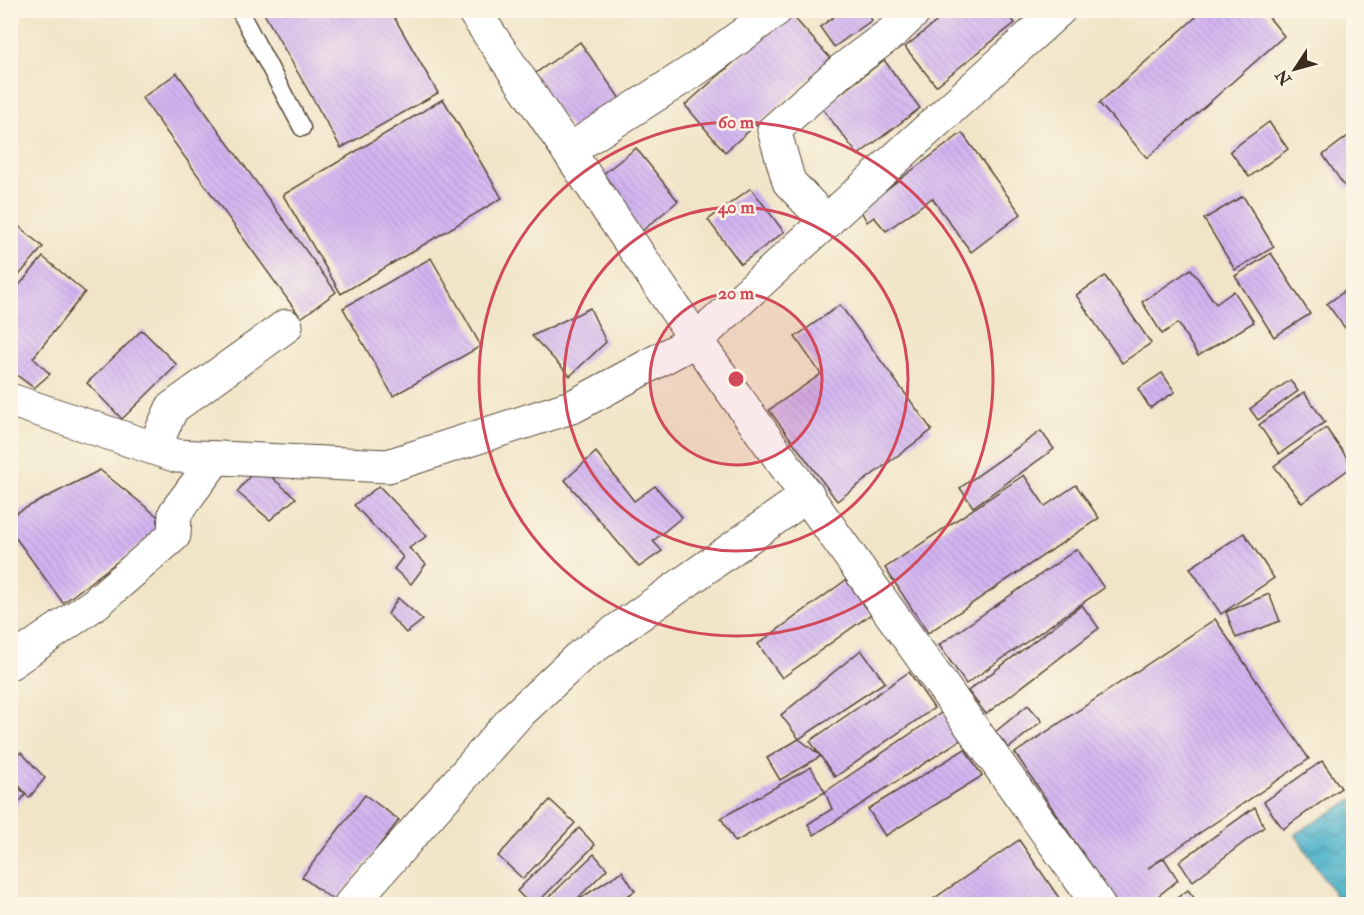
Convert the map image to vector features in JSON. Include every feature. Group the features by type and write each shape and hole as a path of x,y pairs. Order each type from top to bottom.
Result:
{"street":[{"path":"473,10 696,340 1098,904"},
{"path":"568,152 699,67 776,10"},
{"path":"10,400 177,456 388,466 574,406 696,340 1059,10"},
{"path":"827,222 789,182 774,130 843,70 896,17"},
{"path":"154,448 172,408 286,326"},
{"path":"10,663 96,603 174,535 175,513 216,458"},
{"path":"351,904 515,717 578,658 808,495"}],"lane":[{"path":"239,10 302,128"}],"water":[{"path":"1353,799 1353,904 1341,904 1295,834"}],"building":[{"path":"262,10 390,10 438,93 341,148"},
{"path":"843,10 865,10 872,20 834,47 820,27"},
{"path":"951,10 1005,10 1015,23 936,86 905,47"},
{"path":"1204,10 1263,10 1284,36 1147,158 1099,103"},
{"path":"790,13 831,59 725,152 685,105"},
{"path":"580,42 623,103 576,136 533,75"},
{"path":"884,60 920,108 858,155 822,108"},
{"path":"177,73 336,292 301,318 142,98"},
{"path":"443,99 502,198 341,294 283,195"},
{"path":"1269,122 1288,149 1249,177 1230,151"},
{"path":"962,133 1021,214 971,252 932,198 886,231 874,217 867,222 860,209"},
{"path":"1351,134 1353,138 1353,185 1347,190 1323,155"},
{"path":"636,148 678,201 641,232 598,178"},
{"path":"751,188 784,232 741,264 708,220"},
{"path":"1243,196 1274,247 1235,270 1204,219"},
{"path":"10,219 43,247 10,286"},
{"path":"1271,253 1310,314 1274,337 1235,276"},
{"path":"43,257 85,292 33,358 50,374 34,388 10,370 10,296"},
{"path":"431,258 481,346 393,396 343,308"},
{"path":"1191,269 1216,304 1234,291 1254,322 1198,356 1178,323 1162,334 1142,302"},
{"path":"1105,276 1151,343 1122,363 1076,295"},
{"path":"1353,285 1353,323 1345,328 1327,304"},
{"path":"840,305 932,430 837,501 769,410 821,374 795,337"},
{"path":"590,308 606,342 570,376 532,336"},
{"path":"142,330 177,365 122,419 87,383"},
{"path":"1162,373 1175,392 1150,408 1138,389"},
{"path":"1290,380 1298,391 1258,420 1250,409"},
{"path":"1304,392 1325,422 1279,454 1259,425"},
{"path":"1326,428 1353,466 1302,503 1274,466"},
{"path":"1041,431 1054,449 973,507 960,488"},
{"path":"596,452 634,501 655,486 682,517 653,541 662,551 639,567 565,480"},
{"path":"258,466 296,498 270,520 237,492"},
{"path":"100,470 167,524 63,603 10,530 10,516"},
{"path":"1024,475 1045,506 1076,485 1099,518 928,633 885,568"},
{"path":"379,486 427,536 409,548 426,564 411,584 394,569 403,557 354,505"},
{"path":"1244,533 1274,578 1221,614 1190,568"},
{"path":"1077,549 1104,588 966,684 939,645"},
{"path":"846,580 871,614 782,678 758,644"},
{"path":"1269,594 1280,621 1236,638 1226,612"},
{"path":"398,598 423,620 406,633 388,614"},
{"path":"1082,605 1099,628 986,714 968,691"},
{"path":"1215,619 1309,759 1148,868 1164,858 1178,880 1148,904 1117,904 1015,753"},
{"path":"861,650 885,682 799,739 781,715"},
{"path":"909,672 934,708 835,777 810,741"},
{"path":"1028,705 1042,721 1009,748 995,732"},
{"path":"944,711 962,739 814,835 808,824 832,809 825,792"},
{"path":"799,739 821,756 780,780 767,758"},
{"path":"965,749 982,776 885,836 868,809"},
{"path":"21,752 45,778 29,798 10,774 10,763"},
{"path":"1322,761 1341,788 1283,829 1264,802"},
{"path":"811,767 825,792 735,842 721,818"},
{"path":"10,782 26,794 10,813"},
{"path":"365,795 399,820 336,902 302,877"},
{"path":"550,800 575,823 523,879 498,856"},
{"path":"1255,807 1264,827 1193,881 1179,862"},
{"path":"579,828 595,845 536,904 530,904 517,891"},
{"path":"1019,840 1062,902 1059,904 926,904"},
{"path":"594,854 607,869 572,904 550,904 546,900"},
{"path":"622,871 635,891 615,904 581,904 578,900"},
{"path":"1188,890 1199,904 1169,904"}]}
